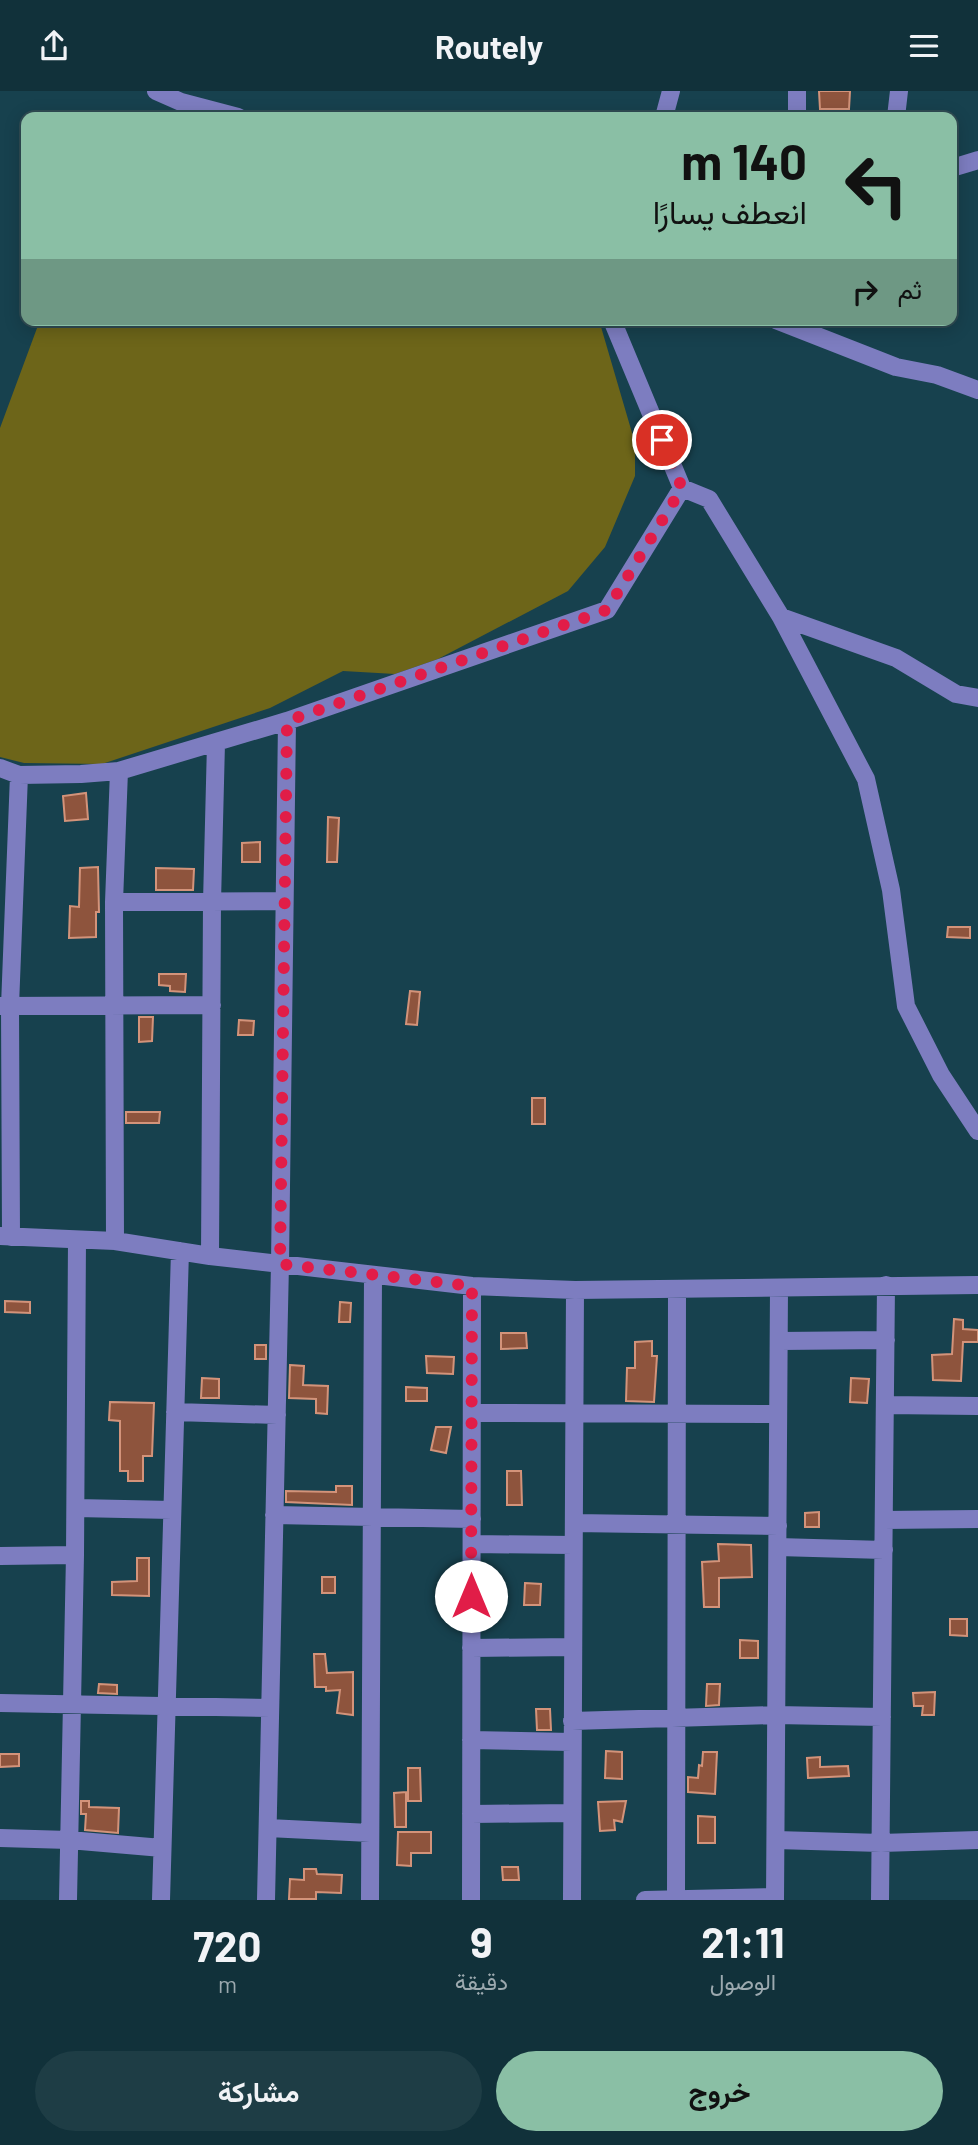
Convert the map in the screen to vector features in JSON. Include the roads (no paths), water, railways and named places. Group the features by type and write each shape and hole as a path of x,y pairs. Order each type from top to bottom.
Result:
{"street":[{"path":"156,91 224,112"},
{"path":"665,112 671,91"},
{"path":"797,91 797,112"},
{"path":"897,112 899,91"},
{"path":"957,166 978,160"},
{"path":"614,326 682,488 709,499 781,617 866,779 891,890 906,1006 941,1075 978,1131"},
{"path":"791,326 897,367 937,375 978,390"},
{"path":"0,768 19,775 119,771 287,721 607,610 682,488"},
{"path":"781,617 896,658 956,694 978,698"},
{"path":"267,1900 280,1264 287,721"},
{"path":"210,1256 212,902 216,743"},
{"path":"115,1241 114,902 119,771"},
{"path":"19,775 5,1006 5,1236 115,1241 210,1256 472,1286 575,1290 978,1286"},
{"path":"114,902 283,901"},
{"path":"5,1006 212,1005"},
{"path":"68,1900 76,1508 77,1240"},
{"path":"161,1900 180,1251"},
{"path":"370,1900 373,1275"},
{"path":"880,1900 886,1285"},
{"path":"471,1900 472,1286"},
{"path":"677,1289 677,1900"},
{"path":"645,1900 775,1899 779,1289"},
{"path":"572,1900 575,1290"},
{"path":"780,1341 886,1340"},
{"path":"885,1405 978,1406"},
{"path":"175,1412 277,1415"},
{"path":"472,1413 778,1414"},
{"path":"76,1508 172,1510"},
{"path":"274,1514 472,1519"},
{"path":"884,1520 978,1519"},
{"path":"574,1523 778,1526"},
{"path":"472,1544 573,1545"},
{"path":"778,1547 884,1550"},
{"path":"0,1556 75,1555"},
{"path":"471,1648 573,1647"},
{"path":"0,1703 270,1708"},
{"path":"572,1721 776,1716 882,1717"},
{"path":"471,1740 572,1742"},
{"path":"471,1814 572,1813"},
{"path":"268,1828 370,1833"},
{"path":"0,1838 69,1840 162,1848"},
{"path":"776,1840 881,1843 978,1840"}]}
